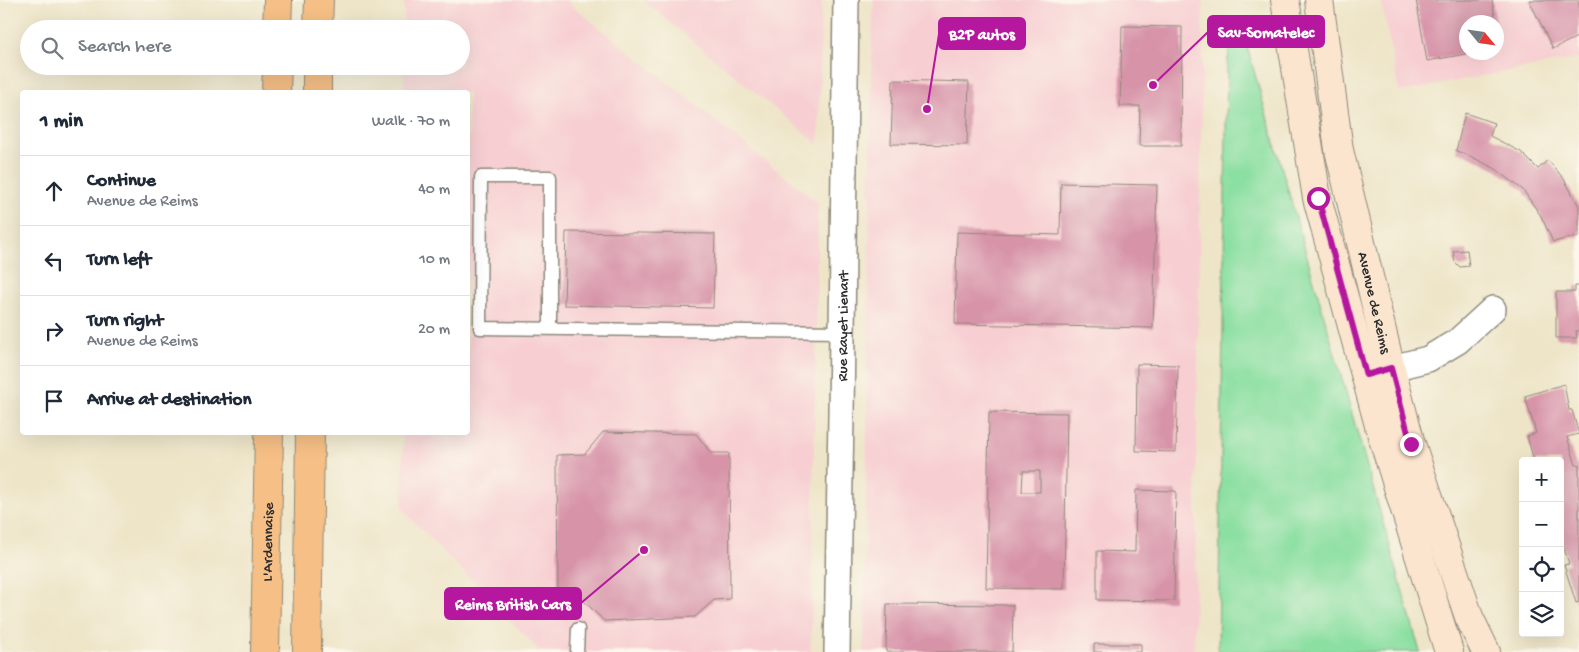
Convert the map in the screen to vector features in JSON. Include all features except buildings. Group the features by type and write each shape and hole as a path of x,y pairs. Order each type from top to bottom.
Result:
{"highway":[{"path":"277,20 278,0"},
{"path":"318,20 319,0"},
{"path":"276,90 277,75"},
{"path":"317,75 317,90"},
{"name":"L'Ardennaise","path":"265,652 269,435"},
{"path":"307,652 310,435"}],"main road":[{"name":"Avenue de Reims","path":"1285,0 1318,198 1378,372 1411,444 1469,617 1486,652"},
{"name":"Avenue de Reims","path":"1319,0 1339,150 1378,372 1380,429 1449,652"}],"street":[{"name":"Rue Rayet Lienart","path":"837,652 846,0"},
{"path":"1378,372 1428,359 1458,341 1493,309"}],"lane":[{"path":"550,328 550,177 481,177 480,328 842,332"},
{"path":"577,652 578,630"}],"shaded area":[{"path":"404,0 565,0 818,203 811,652 541,652 403,510 403,435 470,435 470,90 404,90 404,75 470,75 470,20 404,20"},
{"path":"643,0 821,0 819,145"},
{"path":"874,0 1203,0 1194,652 864,652 872,28"},
{"path":"1381,0 1579,0 1579,58 1399,92"}],"green space":[{"path":"1242,29 1420,652 1218,652 1227,66 1230,46"}],"place":[{"name":"Sav-Somatelec","path":"1153,85"},
{"name":"B2P autos","path":"927,109"},
{"name":"Reims British Cars","path":"644,550"}],"route":[{"path":"1318,198 1366,375 1391,368 1411,444"}]}
